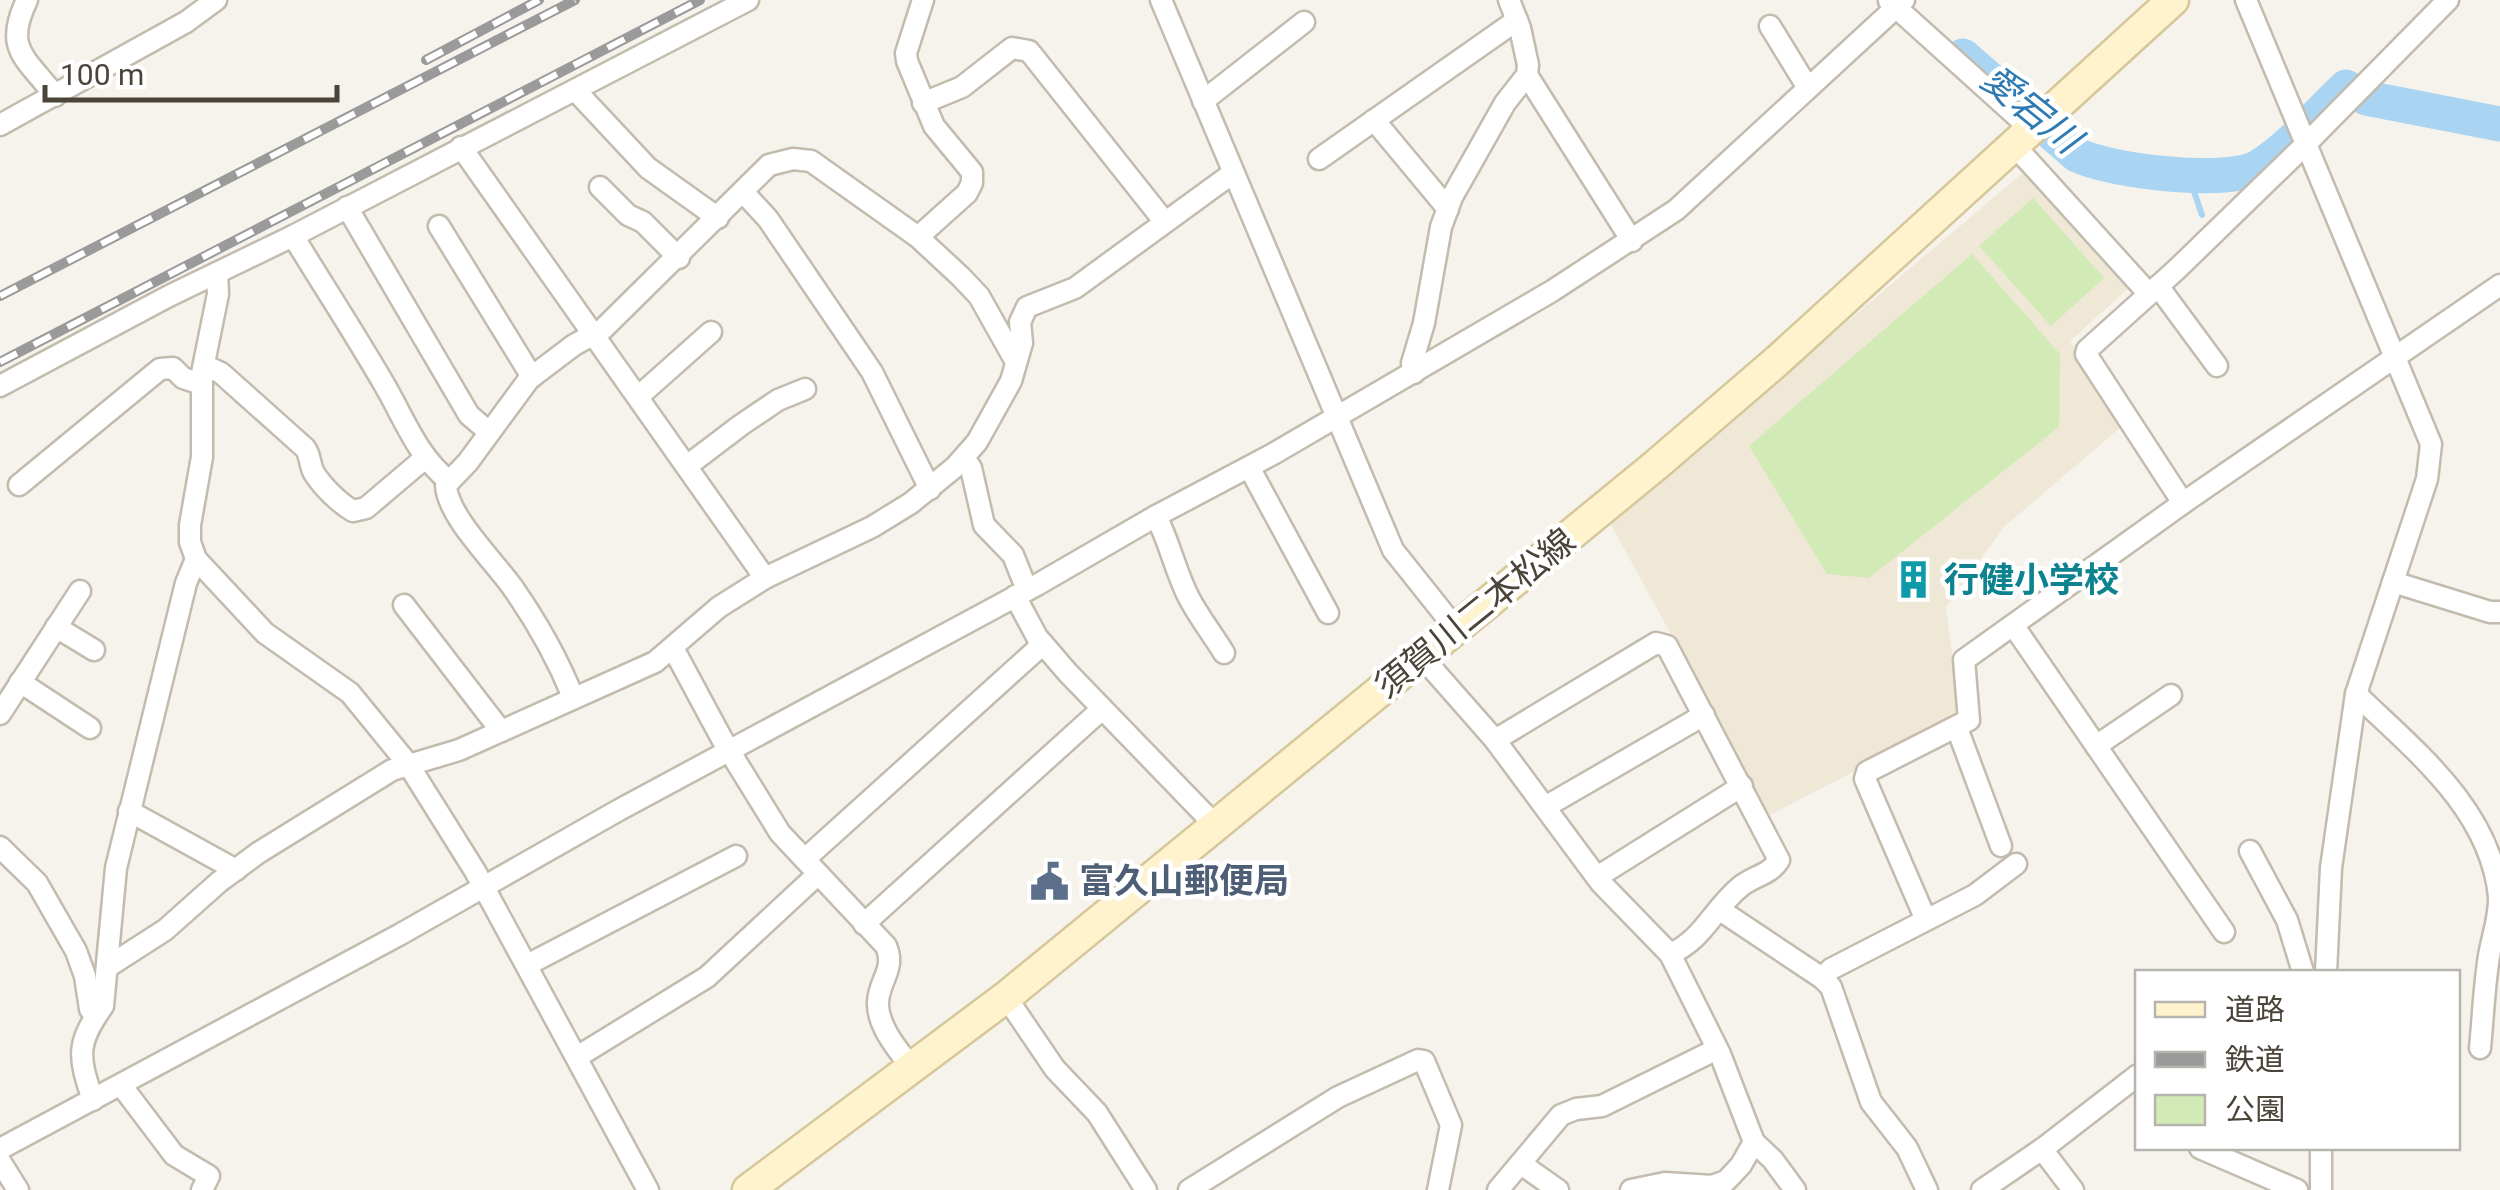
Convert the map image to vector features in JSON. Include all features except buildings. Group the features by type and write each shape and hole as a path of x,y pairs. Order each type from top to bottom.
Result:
{"main road":[{"name":"須賀川二本松線","path":"748,1190 1006,996 1656,466 2173,0"}],"street":[{"path":"27,0 16,23 16,40 21,53 55,96"},
{"path":"0,125 186,22 216,0"},
{"path":"0,386 748,0"},
{"path":"918,237 967,194 972,184 972,172 934,126 906,53 923,0"},
{"path":"1161,0 1393,550 1456,629"},
{"path":"2246,0 2431,444 2427,479 2356,694 2331,868 2326,970"},
{"path":"2183,502 2086,354 2307,143 2448,0"},
{"path":"0,1149 1021,593 1414,373 1632,242 1676,210 1895,3 2022,137 2216,366"},
{"path":"1319,159 1513,10 1528,65 1527,75 1504,104 1448,209 1436,243 1427,310 1412,363 1414,373"},
{"path":"1203,101 1304,22"},
{"path":"1770,26 1808,88"},
{"path":"923,102 962,87 1012,48 1029,51 1164,221"},
{"path":"1527,75 1632,242"},
{"path":"574,90 648,168 718,218"},
{"path":"1374,120 1448,209"},
{"path":"461,147 765,578"},
{"path":"573,698 514,588 455,510 446,492 449,481 532,377 593,335 679,258 770,165 793,159 811,161 918,237 979,296 1016,362"},
{"path":"109,966 165,930 236,870 392,770 460,750 654,662 719,607 765,578 872,527 930,489 964,458 1006,390 1022,343 1020,322 1027,307 1075,288 1233,172"},
{"path":"600,186 628,215 644,222 679,258"},
{"path":"742,192 768,219 872,372 930,489"},
{"path":"347,207 469,415 490,432"},
{"path":"439,226 532,377"},
{"path":"294,236 425,458 449,481"},
{"path":"217,273 218,294 202,375 202,457 190,525 196,559 264,633 350,693 408,764 475,872 648,1190"},
{"path":"1926,920 1865,779 1867,772 1969,720 1964,660 2395,355 2496,294"},
{"path":"639,396 711,332"},
{"path":"19,484 160,368 172,368 183,378 221,373 305,448 313,472 353,511 366,508 425,458"},
{"path":"687,466 741,424 778,400 805,389"},
{"path":"964,458 971,468 984,525 1013,555 1028,622 1102,709 1214,825"},
{"path":"1249,466 1328,612"},
{"path":"1156,516 1190,599 1224,653"},
{"path":"93,1100 82,1070 81,1051 90,1021 102,1006 116,868 186,583 196,559"},
{"path":"2393,582 2500,612"},
{"path":"0,714 80,591"},
{"path":"404,605 501,731"},
{"path":"2013,625 2224,932"},
{"path":"56,628 94,650"},
{"path":"1495,740 1656,643 1667,646 1779,860 1771,870 1742,884 1689,944 1670,954"},
{"path":"577,1057 707,977 811,867 1043,644"},
{"path":"674,648 780,833 889,952 889,970 877,1006 885,1029 912,1068"},
{"path":"1422,657 1495,740 1597,876 1670,954 1718,1049 1754,1142 1795,1190"},
{"path":"20,682 90,728"},
{"path":"2356,694 2430,766 2494,846 2500,899 2488,960 2480,1048"},
{"path":"2096,746 2171,695"},
{"path":"864,924 1102,709"},
{"path":"1546,807 1704,715"},
{"path":"1956,728 2001,846"},
{"path":"1597,876 1742,786"},
{"path":"129,811 236,870"},
{"path":"0,847 36,884 76,951 95,1016"},
{"path":"2250,851 2286,920 2302,970"},
{"path":"527,965 736,856"},
{"path":"1822,978 1975,895 2016,864"},
{"path":"1720,910 1822,978 1836,995 1876,1112 1906,1148 1927,1190"},
{"path":"1006,996 1056,1069 1096,1113 1146,1190"},
{"path":"1498,1190 1561,1115 1602,1106 1718,1049"},
{"path":"1190,1190 1338,1097 1418,1060 1424,1061 1451,1125 1438,1190"},
{"path":"1982,1190 2135,1077"},
{"path":"121,1085 174,1154 209,1176 202,1190"},
{"path":"1631,1190 1665,1183 1712,1186 1726,1181 1754,1142"},
{"path":"2042,1149 2073,1190"},
{"path":"2205,1150 2298,1190"},
{"path":"2321,1150 2321,1190"},
{"path":"0,1161 18,1190"},
{"path":"1521,1164 1558,1190"}],"shaded area":[{"path":"2026,170 2131,286 2070,341 2122,426 2004,527 1946,607 1960,713 1910,736 1857,770 1770,815 1610,523"}],"green space":[{"path":"2033,198 2104,278 2051,326 1979,246"},
{"path":"1972,254 2060,354 2059,427 1869,578 1827,574 1749,446"}],"waterway":[{"name":"愛宕川","path":"1963,56 2077,155 2141,171 2223,175 2260,166 2294,139 2346,87 2366,98 2500,124"},
{"path":"2188,174 2202,215"}],"railway":[{"path":"426,60 539,0"},
{"path":"0,296 575,0"},
{"path":"0,362 700,0"}],"place":[{"name":"行健小学校","path":"1914,580"},
{"name":"富久山郵便局","path":"1049,881"}]}
